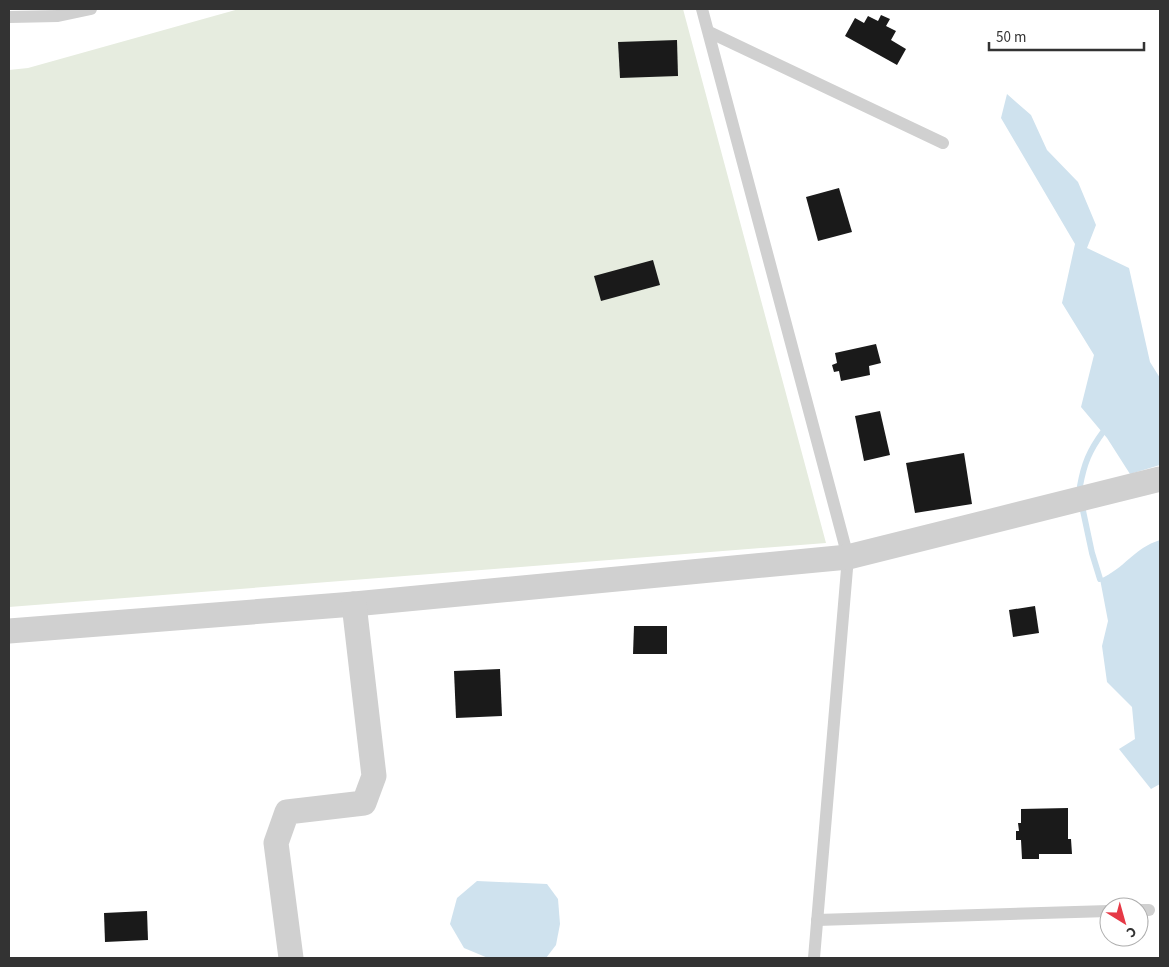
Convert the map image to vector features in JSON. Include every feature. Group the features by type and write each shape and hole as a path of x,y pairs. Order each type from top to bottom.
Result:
{"street":[{"path":"9,631 354,604 848,557 1160,479"},
{"path":"291,958 276,843 287,812 364,803 374,776 354,604"}],"lane":[{"path":"9,17 58,16 91,9"},
{"path":"702,9 848,557 814,958"},
{"path":"709,32 943,143"},
{"path":"817,920 1099,911"}],"shaded area":[{"path":"239,9 683,9 826,543 9,607 9,70 28,68"}],"water":[{"path":"1007,94 1031,115 1047,150 1078,182 1096,225 1087,248 1129,268 1150,362 1160,378 1160,465 1130,474 1107,438 1081,407 1094,355 1062,303 1075,244 1001,118"},
{"path":"1160,540 1160,784 1151,789 1119,749 1135,739 1132,707 1107,682 1102,646 1108,621 1100,579 1116,570 1143,548"},
{"path":"477,881 547,884 558,899 560,924 556,945 546,958 488,958 464,948 450,924 457,898"}],"building":[{"path":"881,15 890,19 886,26 896,31 891,40 906,49 897,65 845,36 855,18 864,23 868,16 878,21"},
{"path":"677,40 678,76 620,78 618,42"},
{"path":"839,188 852,232 818,241 806,197"},
{"path":"653,260 660,285 601,301 594,276"},
{"path":"876,344 881,363 869,366 870,375 841,381 839,371 834,372 832,365 837,363 835,353"},
{"path":"880,411 890,455 864,461 855,416"},
{"path":"964,453 972,504 915,513 906,463"},
{"path":"1035,606 1039,633 1013,637 1009,610"},
{"path":"634,626 667,626 667,654 633,654"},
{"path":"500,669 502,716 456,718 454,671"},
{"path":"1068,808 1068,839 1071,839 1072,854 1039,854 1039,859 1022,859 1021,840 1016,840 1016,831 1019,831 1018,823 1021,823 1021,809"},
{"path":"147,911 148,940 105,942 104,913"}],"waterway":[{"path":"1080,486 1088,458 1103,432"},
{"path":"1082,506 1092,553 1100,579"}]}
